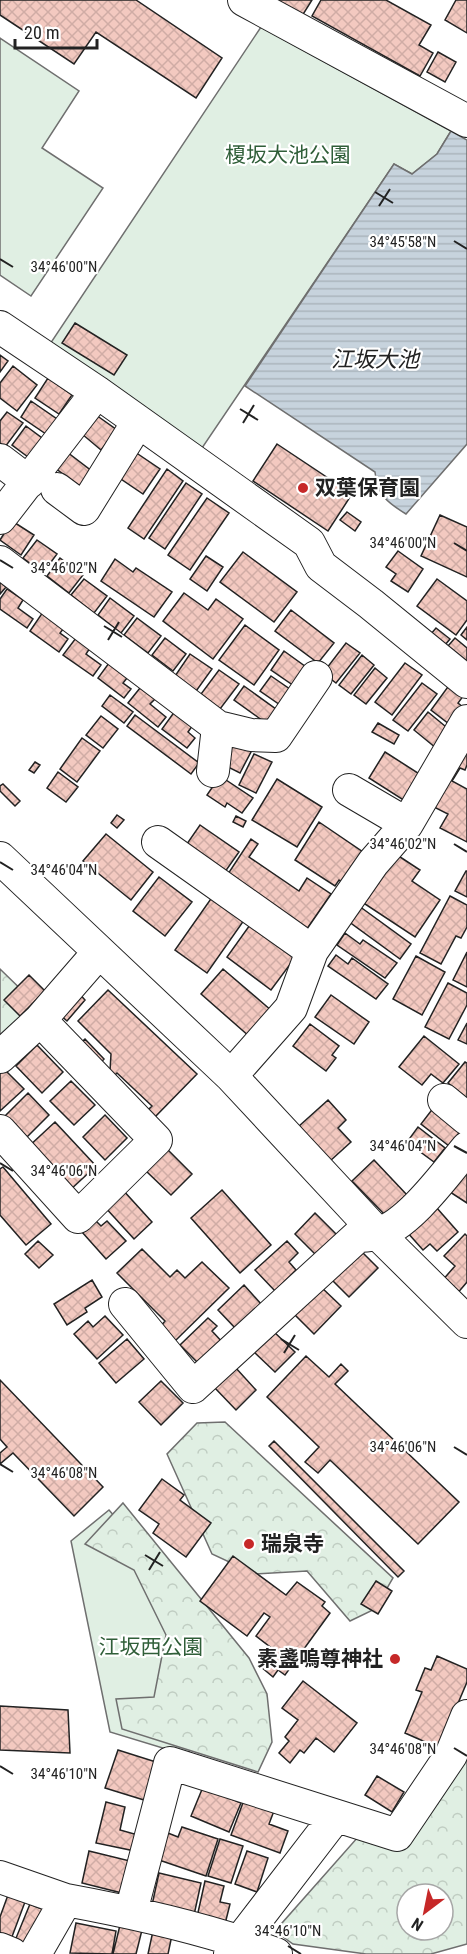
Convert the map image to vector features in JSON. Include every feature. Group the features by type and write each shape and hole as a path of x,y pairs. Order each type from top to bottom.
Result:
{"street":[{"path":"244,0 467,121"},
{"path":"0,327 97,392 309,543 321,566 467,682"},
{"path":"0,518 43,485 97,392"},
{"path":"0,460 84,510 138,422"},
{"path":"0,562 218,727 251,735 276,736 316,677"},
{"path":"231,1076 291,1008 312,951 373,863 407,824 467,721"},
{"path":"213,771 218,727"},
{"path":"349,790 407,824"},
{"path":"158,842 312,951"},
{"path":"0,858 231,1076 378,1234 467,1322"},
{"path":"0,1057 40,1020 99,952"},
{"path":"0,1131 78,1217 156,1140 40,1020"},
{"path":"125,1304 193,1387 358,1236 378,1234 399,1222 427,1196 467,1148"},
{"path":"131,1912 170,1763 397,1835 451,1755 467,1716"},
{"path":"235,1948 336,1816"},
{"path":"0,1877 66,1900 131,1912 235,1948 276,1954"},
{"path":"35,1954 66,1900"},
{"path":"0,1949 12,1954"}],"green space":[{"name":"榎坂大池公園","path":"261,27 451,131 437,154 412,174 394,164 200,451 50,344"},
{"path":"0,38 79,91 42,148 103,188 31,296 0,275"},
{"path":"0,969 37,1005 0,1038"},
{"path":"225,1422 393,1578 375,1609 350,1621 307,1571 255,1574 212,1554 167,1454 197,1423"},
{"path":"123,1503 249,1658 267,1694 272,1742 258,1772 122,1729 116,1699 154,1697 166,1635 134,1570 85,1544"},
{"name":"江坂西公園","path":"109,1510 226,1645 196,1685 189,1756 110,1732 71,1541"},
{"path":"467,1749 467,1944 431,1954 366,1954 293,1944 275,1931 358,1837 402,1848"}],"water":[{"name":"江坂大池","path":"451,131 467,140 467,444 406,514 385,498 378,487 375,472 245,386 394,164 412,174 437,154"}],"building":[{"path":"0,0 136,0 222,58 196,98 96,32 74,64 0,15"},
{"path":"275,0 312,0 302,16"},
{"path":"321,0 386,0 431,25 419,45 433,53 420,76 312,16"},
{"path":"456,0 467,0 467,33 445,20"},
{"path":"438,52 456,62 445,82 427,72"},
{"path":"75,323 127,355 114,375 62,343"},
{"path":"0,355 8,361 0,372"},
{"path":"13,366 37,385 17,411 0,398 0,383"},
{"path":"48,378 72,395 59,414 35,398"},
{"path":"31,401 57,419 46,434 21,417"},
{"path":"7,412 23,423 5,447 0,443 0,421"},
{"path":"96,415 117,430 101,450 82,434"},
{"path":"26,426 42,438 28,457 12,445"},
{"name":"双葉保育園","path":"277,444 352,494 328,531 253,481"},
{"path":"67,452 93,472 81,487 55,468"},
{"path":"135,452 160,469 143,494 118,477"},
{"path":"167,469 183,481 144,539 128,528"},
{"path":"186,483 202,494 165,549 149,538"},
{"path":"207,498 229,513 190,570 168,555"},
{"path":"347,512 361,522 355,531 340,520"},
{"path":"440,515 467,527 467,577 421,556"},
{"path":"12,521 34,535 21,555 0,540"},
{"path":"37,540 57,554 43,573 23,558"},
{"path":"398,551 423,569 408,592 391,581 396,574 386,567"},
{"path":"243,552 297,592 274,622 220,582"},
{"path":"206,556 223,567 207,591 190,579"},
{"path":"60,558 83,575 69,593 47,576"},
{"path":"115,559 133,572 136,568 172,592 154,617 101,581"},
{"path":"84,579 107,596 94,613 71,595"},
{"path":"437,579 467,601 467,620 456,635 417,606"},
{"path":"0,582 6,587 0,594"},
{"path":"7,589 23,600 18,608 33,619 27,628 0,609 0,599"},
{"path":"184,593 208,610 216,599 243,619 213,659 163,621"},
{"path":"110,598 134,616 121,633 98,615"},
{"path":"291,610 334,643 318,663 275,631"},
{"path":"43,612 64,628 60,633 68,639 59,652 30,631"},
{"path":"137,618 161,636 148,653 124,635"},
{"path":"245,625 279,650 254,685 219,660"},
{"path":"467,627 467,640 461,635"},
{"path":"436,628 450,639 439,652 425,641"},
{"path":"76,638 90,648 86,654 101,665 93,676 63,655"},
{"path":"165,638 186,654 173,671 152,655"},
{"path":"455,638 467,648 467,676 441,654"},
{"path":"346,643 360,653 336,683 323,673"},
{"path":"284,651 313,672 300,690 271,670"},
{"path":"190,654 212,669 194,694 173,679"},
{"path":"362,655 374,665 351,694 339,685"},
{"path":"109,663 127,678 123,683 131,689 124,698 98,678"},
{"path":"405,663 422,675 392,715 375,702"},
{"path":"375,668 387,678 366,704 354,695"},
{"path":"219,670 239,684 220,709 201,694"},
{"path":"271,676 297,694 286,709 260,691"},
{"path":"422,683 437,694 408,731 393,720"},
{"path":"450,684 464,695 458,703 463,707 449,724 431,710"},
{"path":"244,686 280,712 270,726 234,700"},
{"path":"140,688 155,699 150,704 166,717 158,727 128,703"},
{"path":"110,695 133,712 124,723 102,706"},
{"path":"175,711 193,725 188,732 195,738 187,748 162,729"},
{"path":"428,712 451,731 436,748 414,730"},
{"path":"135,715 199,763 191,774 127,726"},
{"path":"101,716 118,729 103,748 86,735"},
{"path":"378,723 399,735 394,744 372,732"},
{"path":"82,738 100,751 77,782 60,769"},
{"path":"232,740 252,750 240,773 228,767 230,763 222,759"},
{"path":"467,748 465,770 460,768 452,781 467,789 467,842 440,828 448,814 430,805"},
{"path":"385,752 421,775 405,801 369,778"},
{"path":"254,754 272,762 256,793 239,785"},
{"path":"35,762 40,765 34,773 29,770"},
{"path":"58,772 78,787 66,802 47,788"},
{"path":"220,776 253,798 242,813 227,803 225,807 207,795"},
{"path":"277,779 322,807 297,847 252,820"},
{"path":"3,784 20,801 15,806 0,791 0,786"},
{"path":"117,815 124,820 117,828 111,823"},
{"path":"236,816 246,821 243,827 233,822"},
{"path":"319,822 363,852 343,883 339,880 335,886 295,860"},
{"path":"200,825 239,852 220,879 182,851"},
{"path":"106,834 153,872 131,900 83,861"},
{"path":"251,839 258,844 249,857 299,891 307,878 331,894 302,936 222,883"},
{"path":"394,853 420,870 412,881 440,900 415,937 362,902"},
{"path":"467,871 467,897 455,891"},
{"path":"159,877 192,902 165,936 133,911"},
{"path":"215,893 247,916 207,973 175,950"},
{"path":"450,896 467,905 467,927 461,938 456,936 441,964 420,953"},
{"path":"359,906 411,944 400,959 348,921"},
{"path":"252,922 297,955 271,990 227,957"},
{"path":"345,933 360,944 363,940 397,963 385,978 337,945"},
{"path":"467,952 467,987 453,980"},
{"path":"336,955 348,964 352,958 388,984 376,999 328,966"},
{"path":"416,956 445,972 422,1015 393,999"},
{"path":"223,969 272,1011 250,1037 201,994"},
{"path":"29,975 45,991 20,1016 4,1000"},
{"path":"448,983 467,993 467,1005 449,1039 425,1027"},
{"path":"76,990 85,1000 67,1021 57,1012"},
{"path":"108,990 197,1074 154,1118 146,1112 152,1106 117,1073 114,1076 110,1071 111,1054 78,1021"},
{"path":"331,995 369,1022 354,1044 315,1017"},
{"path":"467,1023 467,1044 458,1040"},
{"path":"310,1024 339,1046 332,1055 336,1058 326,1071 293,1046"},
{"path":"424,1036 459,1064 443,1083 431,1074 422,1085 399,1067"},
{"path":"85,1039 104,1059 97,1067 76,1047"},
{"path":"37,1045 63,1072 42,1093 16,1066"},
{"path":"465,1062 467,1063 467,1098 448,1083"},
{"path":"4,1069 24,1089 0,1111 0,1073"},
{"path":"71,1081 95,1105 74,1125 50,1101"},
{"path":"28,1093 49,1115 27,1137 5,1116"},
{"path":"328,1100 346,1120 338,1128 351,1142 330,1161 298,1127"},
{"path":"434,1107 462,1129 449,1146 421,1124"},
{"path":"105,1115 127,1138 105,1160 83,1137"},
{"path":"55,1122 96,1166 68,1192 27,1148"},
{"path":"418,1127 445,1148 434,1162 407,1142"},
{"path":"167,1149 192,1174 171,1195 145,1170"},
{"path":"374,1160 407,1195 385,1215 352,1181"},
{"path":"3,1167 51,1224 26,1245 0,1215 0,1169"},
{"path":"463,1173 467,1175 467,1203 450,1192"},
{"path":"122,1189 152,1222 134,1239 104,1206"},
{"path":"222,1190 271,1245 240,1273 191,1218"},
{"path":"436,1207 458,1232 437,1251 430,1244 423,1250 407,1232"},
{"path":"315,1213 339,1237 318,1257 295,1234"},
{"path":"95,1220 101,1226 107,1221 126,1241 106,1259 82,1232"},
{"path":"465,1234 467,1236 467,1282 456,1295 441,1282 455,1266 444,1256"},
{"path":"38,1241 53,1255 39,1268 25,1254"},
{"path":"287,1241 298,1253 289,1262 296,1270 275,1291 255,1270"},
{"path":"142,1249 170,1277 177,1270 185,1278 202,1262 229,1288 174,1342 160,1327 165,1321 117,1273"},
{"path":"359,1249 378,1268 349,1297 330,1278"},
{"path":"92,1280 102,1297 85,1308 87,1312 67,1325 54,1304"},
{"path":"244,1285 262,1305 236,1329 218,1310"},
{"path":"320,1286 341,1306 314,1334 293,1313"},
{"path":"105,1316 123,1335 97,1359 74,1334 88,1321 93,1327"},
{"path":"208,1318 217,1326 212,1331 224,1344 201,1366 180,1345"},
{"path":"272,1330 295,1352 275,1372 252,1350"},
{"path":"127,1339 144,1359 116,1383 99,1363"},
{"path":"306,1356 329,1377 341,1364 348,1371 335,1384 459,1502 418,1544 330,1460 318,1473 305,1462 319,1447 267,1397"},
{"path":"235,1367 256,1390 236,1410 214,1387"},
{"path":"0,1380 103,1487 74,1516 13,1453 0,1464 0,1453 7,1447 0,1439"},
{"path":"161,1381 183,1403 161,1425 139,1402"},
{"path":"274,1441 404,1571 398,1577 269,1446"},
{"path":"162,1479 184,1495 180,1500 211,1523 186,1557 153,1533 159,1524 139,1510"},
{"path":"233,1556 286,1595 297,1582 325,1602 322,1606 330,1613 285,1675 278,1670 273,1677 261,1667 274,1650 256,1636 270,1617 264,1613 247,1636 200,1601"},
{"path":"376,1581 392,1591 378,1614 361,1604"},
{"path":"437,1656 467,1669 467,1682 439,1748 405,1733 422,1692 416,1690 425,1668 431,1670"},
{"path":"303,1681 357,1723 334,1752 316,1738 304,1753 300,1750 290,1763 279,1753 289,1741 285,1737 298,1720 282,1708"},
{"path":"0,1706 68,1710 70,1753 0,1750"},
{"path":"118,1750 156,1762 144,1800 105,1788"},
{"path":"377,1776 404,1792 392,1812 365,1795"},
{"path":"203,1787 241,1803 229,1832 191,1816"},
{"path":"247,1792 277,1803 269,1824 288,1831 280,1853 231,1835"},
{"path":"106,1802 125,1807 120,1830 138,1835 135,1851 96,1843"},
{"path":"182,1827 218,1839 206,1876 159,1860 168,1833 178,1837"},
{"path":"220,1839 243,1846 231,1883 208,1876"},
{"path":"89,1851 130,1861 122,1893 82,1883"},
{"path":"247,1851 268,1858 257,1892 235,1884"},
{"path":"159,1873 201,1883 194,1915 152,1905"},
{"path":"205,1881 224,1886 220,1902 230,1904 225,1924 197,1917"},
{"path":"8,1895 25,1902 10,1942 0,1938 0,1917"},
{"path":"30,1904 44,1910 27,1949 14,1943"},
{"path":"121,1921 143,1926 136,1954 113,1954"},
{"path":"76,1923 116,1931 112,1954 70,1953"},
{"path":"153,1931 172,1935 168,1954 148,1954"}],"place":[{"name":"双葉保育園","path":"303,488"},
{"name":"瑞泉寺","path":"249,1544"},
{"name":"素盞嗚尊神社","path":"395,1659"}]}
